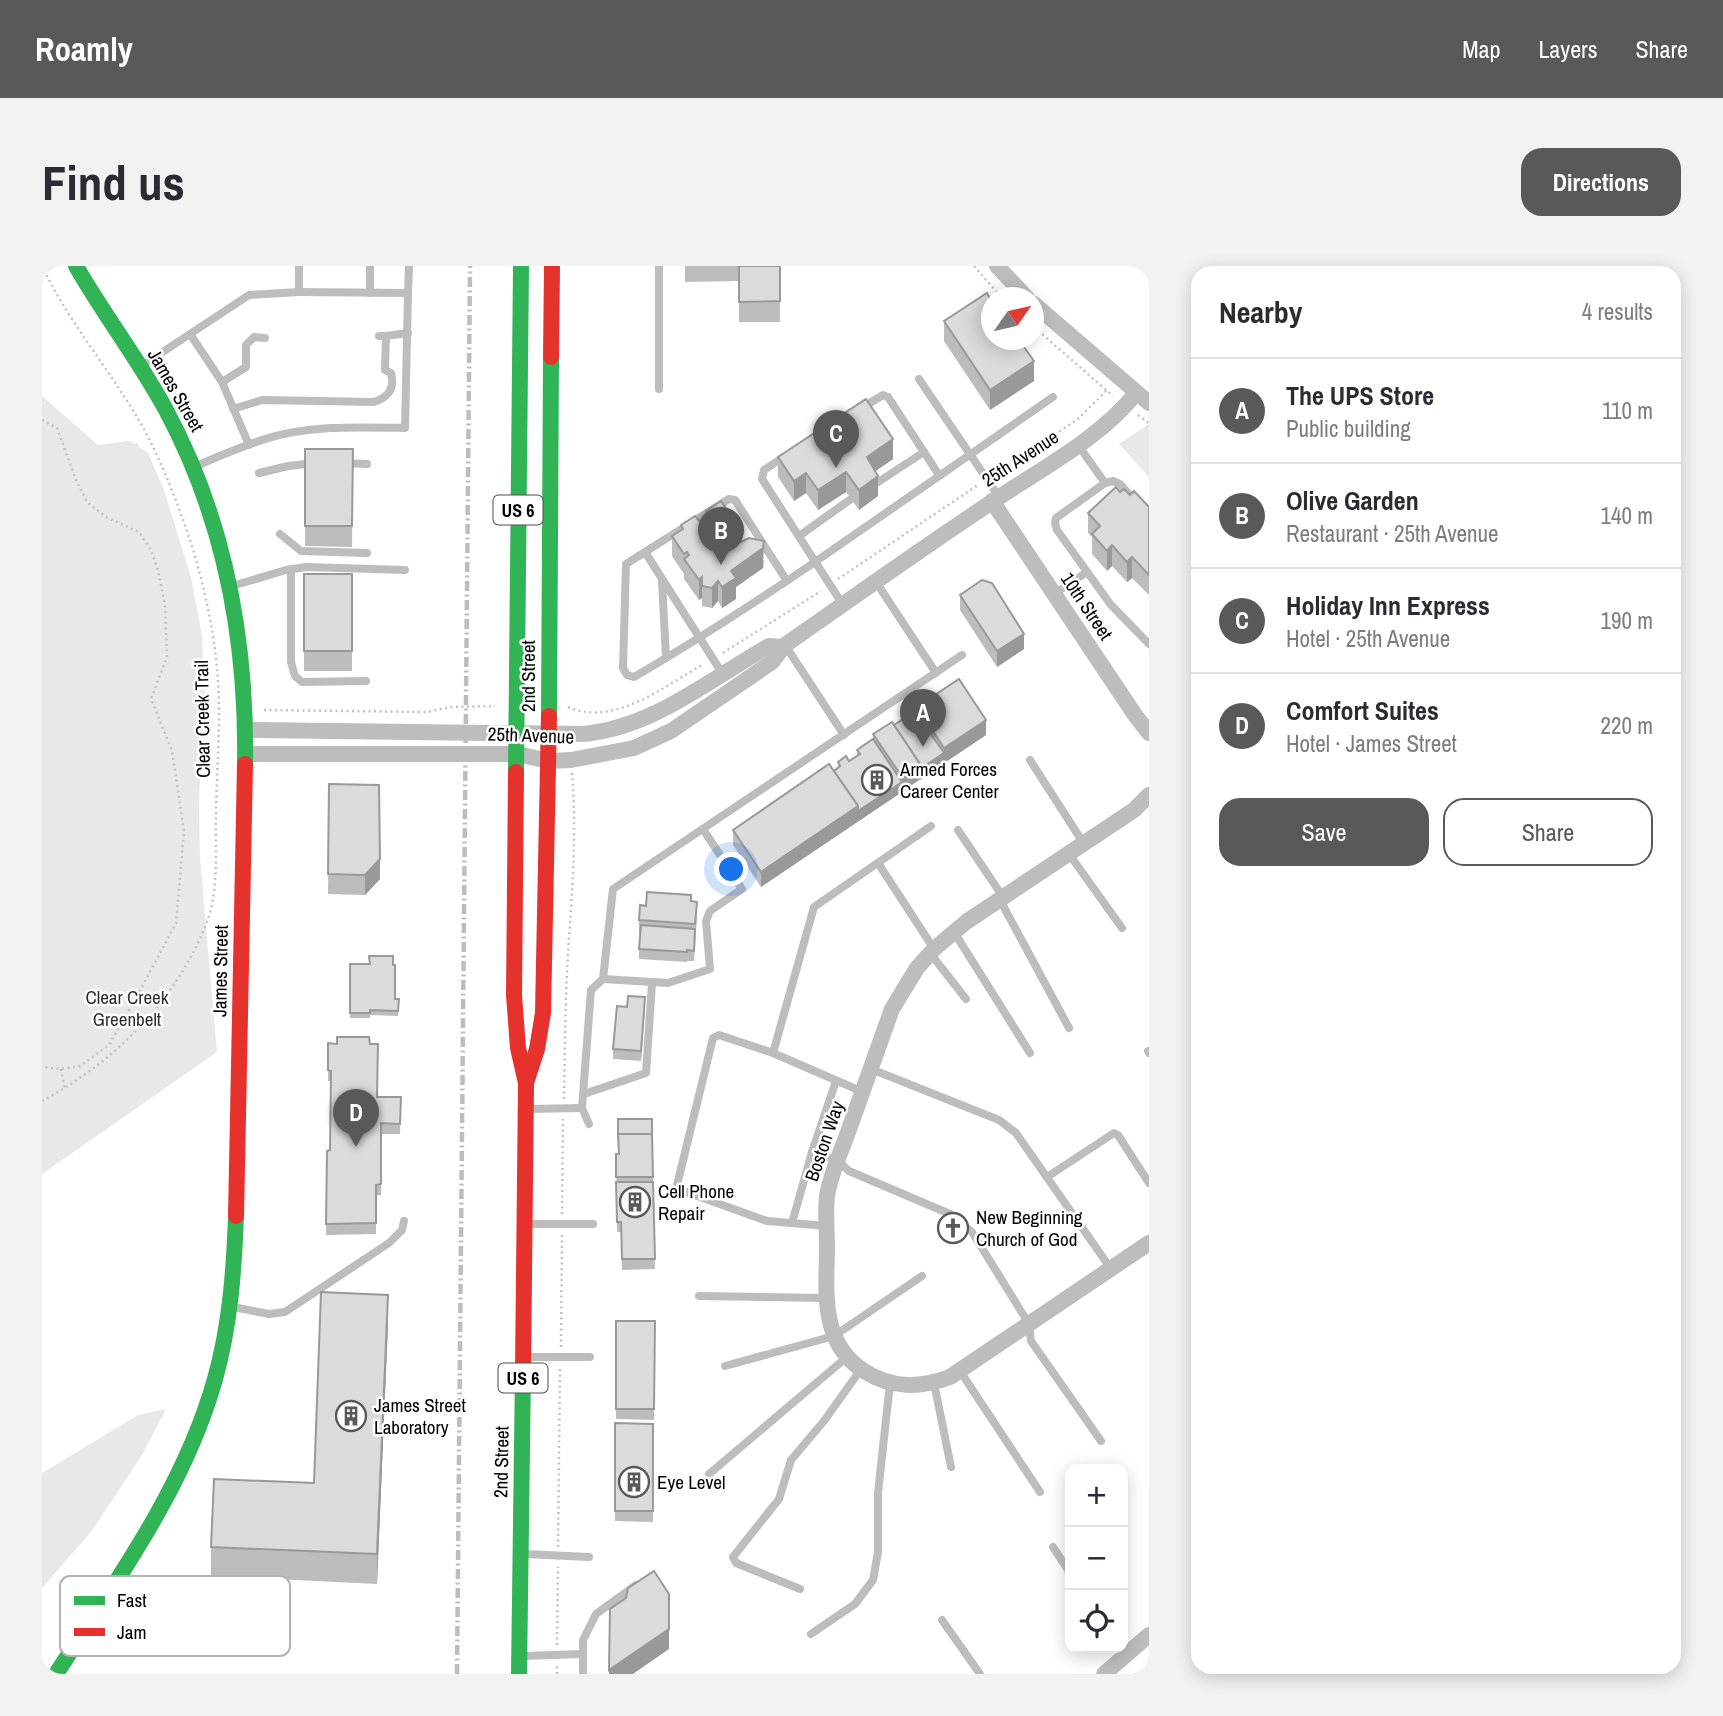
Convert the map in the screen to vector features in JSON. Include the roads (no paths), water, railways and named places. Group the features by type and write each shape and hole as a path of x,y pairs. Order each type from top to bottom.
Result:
{"main road":[{"name":"James Street","path":"76,266 95,301 165,408 194,467 218,529 232,586 244,655 246,730 235,1241 230,1306 223,1347 209,1398 190,1448 166,1495 116,1576"},
{"name":"2nd Street","path":"519,1674 526,1109 526,1083 514,1029 521,266"},
{"name":"2nd Street","path":"526,1083 535,1059 542,1024 549,761 552,266"},
{"name":"James Street","path":"56,1674 67,1656"}],"street":[{"path":"997,266 1017,287"},
{"path":"1044,313 1142,398"},
{"name":"25th Avenue","path":"245,754 517,754 549,761 571,760 634,748 671,731 772,662 784,646 995,499 1078,445 1142,398"},
{"name":"10th Street","path":"995,499 1054,594 1149,733"},
{"name":"25th Avenue","path":"246,730 601,733 632,724 679,701 769,646 784,646"},
{"name":"Boston Way","path":"1147,1248 1111,1269 960,1371 934,1383 916,1386 890,1383 861,1369 847,1357 834,1336 826,1309 827,1195 892,1009 917,968 954,932 1134,810 1149,794"},
{"path":"1128,1648 1149,1635"},
{"path":"1104,1674 1122,1653"}],"lane":[{"path":"299,266 299,292"},
{"path":"370,266 370,293"},
{"path":"194,467 267,438 310,430 350,426 405,428 409,266"},
{"path":"659,266 659,389"},
{"path":"139,368 249,295 299,292 408,293"},
{"path":"233,409 262,400 374,402 383,399 391,391 393,382 391,373 385,370 382,336 408,333"},
{"path":"190,334 222,382 249,445"},
{"path":"222,382 246,367 246,345 254,337 265,338"},
{"path":"919,379 970,454 995,499"},
{"path":"850,415 883,394 886,395 939,475"},
{"path":"787,581 732,498 625,564 624,668 627,675 634,677 700,638 787,581 815,562 1053,397"},
{"path":"1078,445 1105,483"},
{"path":"796,449 762,474 762,479 843,605"},
{"path":"872,486 924,452"},
{"path":"259,473 288,466 322,463"},
{"path":"333,463 367,464"},
{"path":"1149,517 1119,484 1113,481 1105,483 1056,519 1055,523 1057,530 1111,605 1149,644"},
{"path":"799,536 851,499"},
{"path":"280,534 301,551 367,553"},
{"path":"645,552 722,673"},
{"path":"232,586 306,567 405,570"},
{"path":"291,569 291,662 295,676 302,682 366,681"},
{"path":"1054,594 1087,572"},
{"path":"662,580 666,658"},
{"path":"876,582 936,673"},
{"path":"784,646 844,734"},
{"path":"589,1124 582,1108 592,990 603,979 613,889 962,655"},
{"path":"1030,760 1084,844"},
{"path":"773,1053 814,907 931,826"},
{"path":"603,979 668,983 710,969 706,921 710,911 742,889 703,829"},
{"path":"958,830 1002,899 1069,1028"},
{"path":"1069,854 1122,928"},
{"path":"878,863 932,951 967,999"},
{"path":"954,932 1030,1053"},
{"path":"584,1094 646,1073 652,983"},
{"path":"827,1226 767,1221 681,1191 677,1185 713,1038 719,1035 773,1053 863,1092"},
{"path":"871,1069 999,1120 1016,1133 1111,1269"},
{"path":"792,1223 836,1081"},
{"path":"526,1109 582,1108"},
{"path":"1046,1177 1114,1133 1118,1135 1149,1183"},
{"path":"812,1152 838,1161 849,1171 962,1221 980,1244 1029,1324 1031,1341 1101,1441"},
{"path":"230,1306 270,1314 285,1312 389,1243 402,1230 404,1221"},
{"path":"524,1224 593,1224"},
{"path":"725,1366 834,1336 922,1276"},
{"path":"699,1296 826,1298"},
{"path":"523,1357 590,1357"},
{"path":"709,1474 847,1357"},
{"path":"800,1589 736,1563 733,1557 779,1499 791,1460 824,1421 861,1369"},
{"path":"960,1371 1040,1493"},
{"path":"811,1634 855,1604 873,1580 878,1552 878,1493 890,1383"},
{"path":"934,1383 951,1467"},
{"path":"1053,1547 1065,1565"},
{"path":"521,1554 589,1557"},
{"path":"583,1674 583,1640 596,1614 640,1582"},
{"path":"942,1620 980,1674"},
{"path":"520,1656 583,1654"}],"railway":[{"path":"457,1674 470,266"}],"place":[{"name":"Holiday Inn Express","path":"836,468"},
{"name":"Olive Garden","path":"721,565"},
{"name":"The UPS Store","path":"923,747"},
{"name":"Armed Forces Career Center","path":"877,780"},
{"name":"Comfort Suites","path":"356,1147"},
{"name":"Cell Phone Repair","path":"635,1202"},
{"name":"New Beginning Church of God","path":"953,1228"},
{"name":"James Street Laboratory","path":"351,1416"},
{"name":"Eye Level","path":"634,1482"}],"park label":[{"name":"Clear Creek Greenbelt","path":"127,1008"}]}
